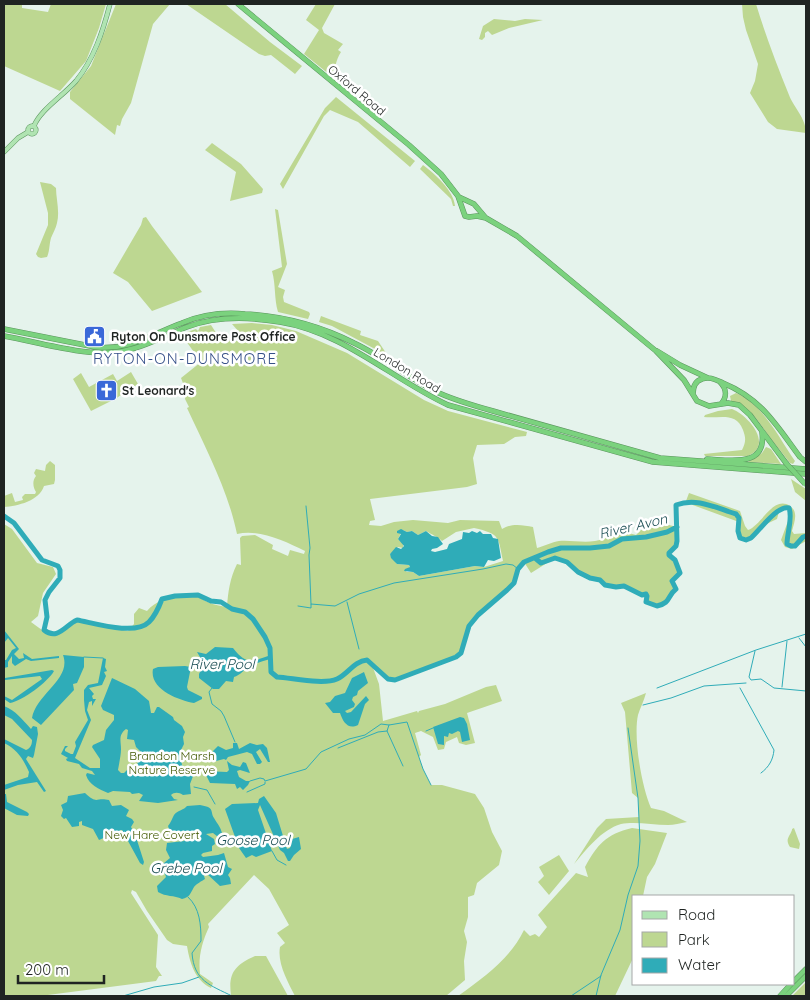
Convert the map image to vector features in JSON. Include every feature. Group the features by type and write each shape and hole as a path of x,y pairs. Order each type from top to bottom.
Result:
{"highway":[{"name":"Oxford Road","path":"238,4 409,145 441,174 458,196 469,203"},
{"name":"Oxford Road","path":"458,196 462,210"},
{"path":"486,218 466,216 462,210 465,204 474,204 486,218 516,236 656,351 684,380 693,396 702,404 709,406 739,405 747,411 786,463 806,485"},
{"path":"474,216 477,208"},
{"name":"London Road","path":"4,329 95,347 107,347 142,341 180,323 201,317 230,313 287,319 320,328 356,344 424,384 460,401 650,456 686,461 806,469"},
{"name":"London Road","path":"4,336 69,349 112,353 143,346 202,323 243,318 282,322 311,330 336,340 419,390 448,405 653,462 806,474"},
{"path":"656,351 688,369 744,392 762,408 806,462"},
{"path":"693,396 693,388 696,382 708,378"},
{"path":"718,406 723,402 726,393 719,381"},
{"path":"686,461 697,459 740,460 755,456 763,444 762,431"},
{"path":"795,980 806,969"},
{"path":"786,996 806,976"},
{"path":"780,996 790,985"}],"main road":[{"path":"4,152 18,138 28,132 34,132 34,126 40,117 76,81 88,64 101,34 110,4"}],"green space":[{"path":"4,4 22,4 22,8 48,12 51,4 106,4 86,61 60,91 4,66"},
{"path":"116,4 170,4 153,24 131,103 120,126 117,125 115,135 70,99 70,92 91,66"},
{"path":"186,4 225,4 302,66 295,74 271,55 259,54"},
{"path":"316,4 335,4 322,28 324,33 343,44 338,50 341,52 330,75 304,54 319,30 306,20"},
{"path":"742,4 756,4 780,72 791,100 804,123 806,133 777,129 768,122 750,93 755,81 758,64 746,30"},
{"path":"494,19 515,21 525,19 543,20 509,28 492,35 488,31 482,40 479,39 483,26"},
{"path":"336,97 415,161 410,167 358,122 330,110 324,116 283,189 280,184 325,108"},
{"path":"212,143 241,164 263,189 262,193 230,201 236,172 205,150"},
{"path":"423,165 448,189 455,206 453,206 451,199 420,169"},
{"path":"40,182 51,184 56,188 58,214 57,225 51,238 49,252 47,257 41,258 36,254 48,225 48,213"},
{"path":"275,209 278,210 287,264 278,287 285,290 284,302 309,312 308,319 278,312 272,271 282,267"},
{"path":"146,217 202,292 152,311 128,282 113,273 141,225 143,218"},
{"path":"321,316 361,331 360,335 378,341 388,356 332,326 319,322"},
{"path":"232,324 272,325 296,331 347,353 424,400 448,411 527,432 526,436 515,437 504,444 477,445 473,458 477,484 467,487 370,499 375,520 370,521 369,525 381,526 394,522 413,520 448,523 460,520 499,521 502,529 513,525 533,527 537,548 559,541 590,542 601,540 619,533 636,535 641,530 669,525 677,527 676,546 669,553 678,566 680,573 672,581 676,589 667,602 657,606 646,602 646,594 642,595 624,586 605,585 600,580 590,578 578,572 567,562 555,558 531,573 524,562 511,586 473,619 467,629 463,646 456,657 395,680 388,679 372,665 379,684 383,721 417,711 418,713 419,711 445,704 486,687 496,685 502,701 467,713 475,743 466,745 459,743 457,737 446,742 444,749 438,750 433,737 421,731 415,733 421,755 419,757 431,785 442,785 475,794 484,808 492,832 502,851 499,865 477,883 474,895 468,897 468,917 464,931 467,942 464,961 465,980 446,996 295,996 280,959 280,947 285,943 277,933 289,925 269,889 254,875 208,924 209,927 201,950 200,974 213,983 211,988 201,981 194,971 187,946 173,944 167,940 136,892 132,890 131,893 158,935 156,967 162,976 159,976 156,981 40,996 4,996 4,524 12,529 37,563 53,567 56,574 43,593 38,616 31,622 51,634 60,633 77,620 128,631 134,624 134,614 139,608 147,611 163,600 177,596 198,597 207,602 227,607 233,575 237,564 241,565 240,538 242,536 255,535 273,545 272,549 288,556 290,550 304,554 305,551 272,537 254,533 237,534 222,486 187,408 189,407 185,399 186,391 181,378 201,362 181,334 196,329 198,331 200,327 211,325 222,342 228,340 234,342 239,340 239,332","holes":["474,528 489,532 496,537 503,561 484,567 475,566 419,576 413,572 406,572 410,567 409,565 397,564 390,554 398,547 403,548 403,543 398,539 401,533 397,533 403,530 407,532 412,531 418,535 426,531 442,541 456,532"]},
{"path":"131,372 138,384 115,399 91,411 73,379 81,373 89,387 113,374 117,381"},
{"path":"736,393 746,398 762,413 795,461 793,464 790,463 753,414 731,401 730,396"},
{"path":"732,409 745,417 751,424 759,438 759,445 748,456 705,456 704,454 742,450 745,435 736,420 726,417 704,417 718,411"},
{"path":"766,447 771,449 781,464 748,462 762,453"},
{"path":"50,461 55,465 54,484 44,486 38,495 27,502 4,507 4,496 12,493 15,502 23,500 22,497 25,494 35,494 33,482 36,476 34,473 36,469 45,471 46,465"},
{"path":"791,479 806,489 806,501 795,492"},
{"path":"689,493 740,511 748,530 778,504 790,506 795,514 792,531 794,534 806,533 806,541 792,549 785,547 781,540 791,513 788,508 780,508 777,519 765,525 748,539 744,539 740,538 738,531 739,522 690,504 686,501"},
{"path":"646,693 638,715 637,736 639,763 648,799 651,808 664,811 687,822 668,825 621,824 601,835 574,864 597,828 606,819 639,817 638,798 632,793 625,712 621,703"},
{"path":"632,828 667,833 655,864 647,877 643,895 632,895 632,960 615,996 458,996 504,959 524,930 530,936 535,934 539,937 547,927 538,915 576,873 588,877 585,867 594,852 603,841 623,830"},
{"path":"794,828 800,844 799,849 790,847 788,842 788,838"},
{"path":"559,855 569,871 549,895 538,882 544,876 539,867"},
{"path":"255,956 266,956 288,996 231,995 230,987 234,971 242,963"},
{"path":"806,982 806,996 792,996"}],"water":[{"path":"401,529 407,532 412,531 418,535 426,531 432,536 438,537 443,544 432,549 431,551 435,552 447,549 449,544 462,539 463,532 469,533 472,531 477,533 480,531 483,534 491,534 493,538 498,539 501,558 494,561 488,560 484,567 475,566 419,576 413,572 404,571 410,567 409,565 397,564 391,558 390,554 396,547 401,549 404,546 398,539 401,534 397,533 397,531"},
{"path":"4,630 19,649 14,654 19,659 24,658 23,653 32,659 59,656 59,658 31,661 26,659 15,666 12,663 12,656 8,662 8,667 4,668 4,660 16,648 8,638 4,643"},
{"name":"River Pool","path":"215,647 233,648 246,660 254,660 271,655 271,659 250,666 234,677 233,682 226,681 219,689 213,689 199,678 204,664 197,652 206,654"},
{"path":"63,655 84,657 84,667 77,683 73,684 74,690 41,725 32,718 40,701 63,672"},
{"path":"103,658 106,659 105,667 107,671 104,672 106,676 102,685 89,688 94,694 92,696 93,699 96,699 92,706 92,701 89,702 87,710 91,720 75,758 90,768 100,768 100,759 92,747 104,740 106,730 114,720 114,715 103,710 101,706 112,678 135,689 149,701 151,713 154,713 157,707 159,707 182,726 185,732 183,737 184,744 180,752 182,765 186,771 193,769 195,771 190,784 191,794 175,793 171,795 174,799 178,800 158,803 139,801 143,795 139,793 132,794 130,792 113,791 108,793 89,781 86,775 87,773 95,775 92,771 82,768 79,764 67,761 66,759 68,758 61,754 65,746 68,746 65,751 73,754 76,746 75,742 88,720 85,711 84,690 88,685 98,683","holes":["128,730 127,739 134,740 136,747 141,752 137,765 121,773 118,770 121,751 120,738 123,731"]},
{"path":"158,667 191,667 188,690 202,697 202,699 194,703 166,692 155,682 153,676 153,669"},
{"path":"54,671 51,675 28,695 10,703 4,699 4,696 12,700 42,679 40,676 5,680 5,678"},
{"path":"364,672 368,683 353,697 354,707 345,711 347,713 351,712 366,696 369,700 365,704 358,725 349,726 344,722 340,713 333,713 325,703 330,702 335,696 345,693 352,678"},
{"path":"4,706 15,713 31,729 33,726 37,727 38,734 33,758 28,756 26,759 46,791 44,792 37,782 18,785 4,790 4,785 28,777 29,772 20,755 4,743 4,739 26,750 31,746 32,740 12,719 4,715"},
{"path":"460,717 464,718 467,724 470,740 462,742 460,732 458,731 452,734 449,733 448,737 444,736 444,745 438,744 433,727"},
{"path":"233,743 237,743 239,749 250,743 263,744 267,748 270,762 268,762 260,749 256,752 262,762 260,764 257,764 252,754 247,752 228,757 226,760 216,761 212,757 213,751 218,746 226,750 233,748"},
{"path":"227,761 232,765 240,767 243,762 246,763 250,773 237,771 239,777 250,781 243,790 240,787 237,789 235,784 210,783 204,771 227,772 229,770"},
{"path":"85,793 95,800 109,800 112,806 121,805 129,810 126,816 134,822 131,827 144,862 143,865 140,863 122,830 99,840 93,829 82,825 82,821 79,822 79,826 72,827 66,818 64,819 61,816 63,810 61,805 67,802 68,796"},
{"path":"4,794 6,794 7,802 27,812 28,816 17,815 4,808"},
{"name":"Goose Pool","path":"264,796 276,813 287,849 290,848 292,839 299,837 301,849 290,861 280,850 260,805 258,810 272,851 256,857 252,855 246,858 239,848 225,809 232,804 258,803 259,799"},
{"name":"Grebe Pool","path":"200,805 211,809 222,837 222,840 213,833 206,834 214,839 215,844 212,846 212,851 201,855 203,857 224,853 228,867 232,869 228,875 231,884 220,886 206,873 205,879 195,886 187,897 182,899 161,894 158,892 157,886 166,877 156,866 170,858 166,850 167,843 184,841 186,834 181,831 182,837 174,839 168,826 177,812 187,806"}],"waterway":[{"name":"River Avon","path":"535,558 541,563 555,558 567,562 578,572 590,578 600,580 605,585 624,586 642,595 646,594 646,602 657,606 665,603 676,589 672,581 680,573 675,560 669,555 676,546 677,541 676,505 691,502 699,503 736,514 739,518 738,531 740,538 746,540 751,538 779,510 789,508 790,521 787,544 795,546 806,536"},
{"path":"306,506 310,548 311,604"},
{"name":"River Avon","path":"4,516 14,523 42,560 58,566 60,570 60,578 45,600 47,617 44,630 49,633 57,633 77,620 114,627 134,628 143,626 153,617 162,599 175,596 198,595 211,601 221,602 232,609 245,612 253,619 270,648 271,672 277,677 316,681 337,679 358,663 367,660 388,679 395,680 456,657 461,653 469,626 478,615 514,583 518,569 524,562 561,548 609,546 622,539 646,537 667,532 677,527"},
{"path":"298,606 311,608 311,604 335,606 359,594 394,583 506,564 513,565 518,569"},
{"path":"347,602 359,649"},
{"path":"657,688 756,650 806,634"},
{"path":"799,638 806,647"},
{"path":"782,687 787,641"},
{"path":"755,651 749,677 751,680 761,679 774,688 806,691"},
{"path":"84,657 103,658"},
{"path":"643,705 671,698 704,686 746,683"},
{"path":"212,688 209,692 212,704 221,711 235,742"},
{"path":"740,688 774,750 770,763 761,773"},
{"path":"250,781 260,778 265,781 306,769 321,752 349,739 365,735 381,724 389,725 407,722 423,769 431,785"},
{"path":"389,725 387,731 403,766"},
{"path":"426,731 433,728"},
{"path":"596,996 601,975 620,930 628,895 638,866 640,841 638,798 628,728"},
{"path":"338,748 378,732 387,731"},
{"path":"247,792 265,784 265,782"},
{"path":"194,787 207,790 215,804"},
{"path":"272,851 277,860 286,865"},
{"path":"188,897 195,906 200,923 201,941 192,953 196,970 204,981 232,996"},
{"path":"571,996 601,976"},
{"path":"123,996 154,987 182,983 199,977"}],"place":[{"name":"Ryton On Dunsmore Post Office","path":"95,336"},
{"name":"St Leonard's","path":"106,390"}],"district":[{"name":"RYTON-ON-DUNSMORE","path":"185,358"}],"park label":[{"name":"Brandon Marsh Nature Reserve","path":"172,762"},
{"name":"New Hare Covert","path":"152,834"}]}
